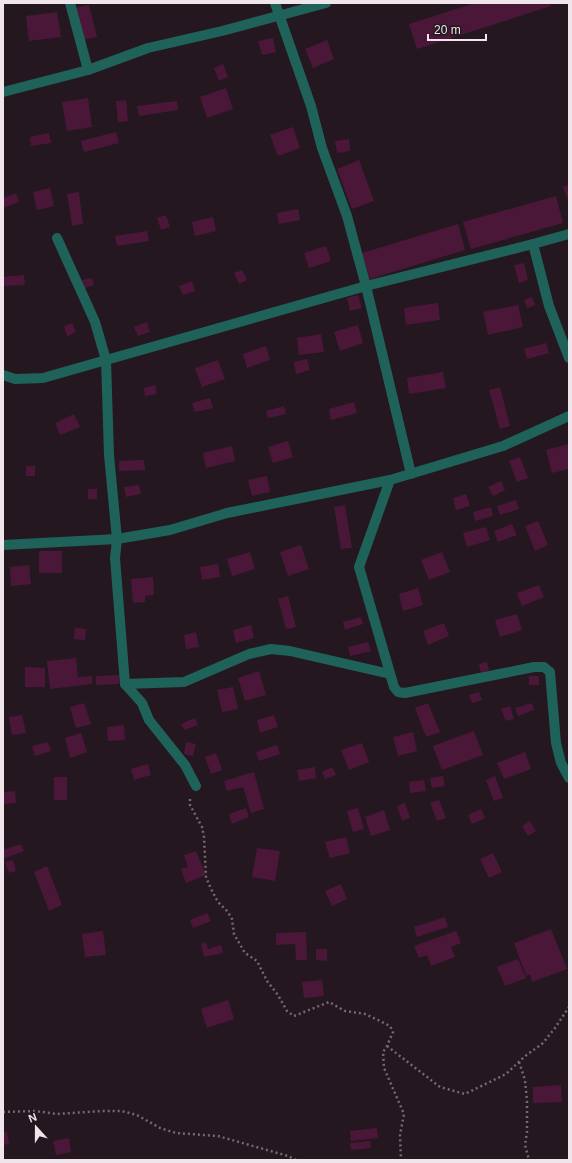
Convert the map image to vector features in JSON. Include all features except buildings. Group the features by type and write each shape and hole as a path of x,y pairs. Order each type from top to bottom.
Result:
{"street":[{"path":"70,3 88,70"},
{"path":"275,3 311,106 322,148 347,216 366,286 412,474"},
{"path":"3,92 88,70 148,48 222,31 326,3"},
{"path":"3,375 15,379 43,378 366,286 569,234"},
{"path":"57,238 95,322 106,360 109,455 117,539 115,558 125,684 142,703 149,720 185,765 196,786"},
{"path":"533,244 549,306 569,358"},
{"path":"3,545 117,539 170,530 227,513 390,480 503,446 569,416"},
{"path":"390,480 359,567 394,687 398,692 405,693 534,667 544,667 550,672 556,743 561,763 569,778"},
{"path":"125,684 184,682 249,654 271,649 290,650 390,674"}],"path":[{"path":"196,786 190,794 190,805 202,827 206,877 218,902 228,912 232,919 234,934 245,953 257,961 267,981 287,1010 294,1016 329,1002 345,1011 365,1014 390,1026 393,1032 387,1046 382,1052 384,1068 404,1114 400,1135 401,1160"},
{"path":"387,1046 440,1087 465,1094 506,1074 543,1043 569,1007"},
{"path":"519,1062 525,1080 527,1094 527,1132 525,1145 529,1160"},
{"path":"3,1112 35,1111 57,1114 122,1111 137,1115 160,1128 176,1133 218,1136 282,1154 296,1160"}]}
